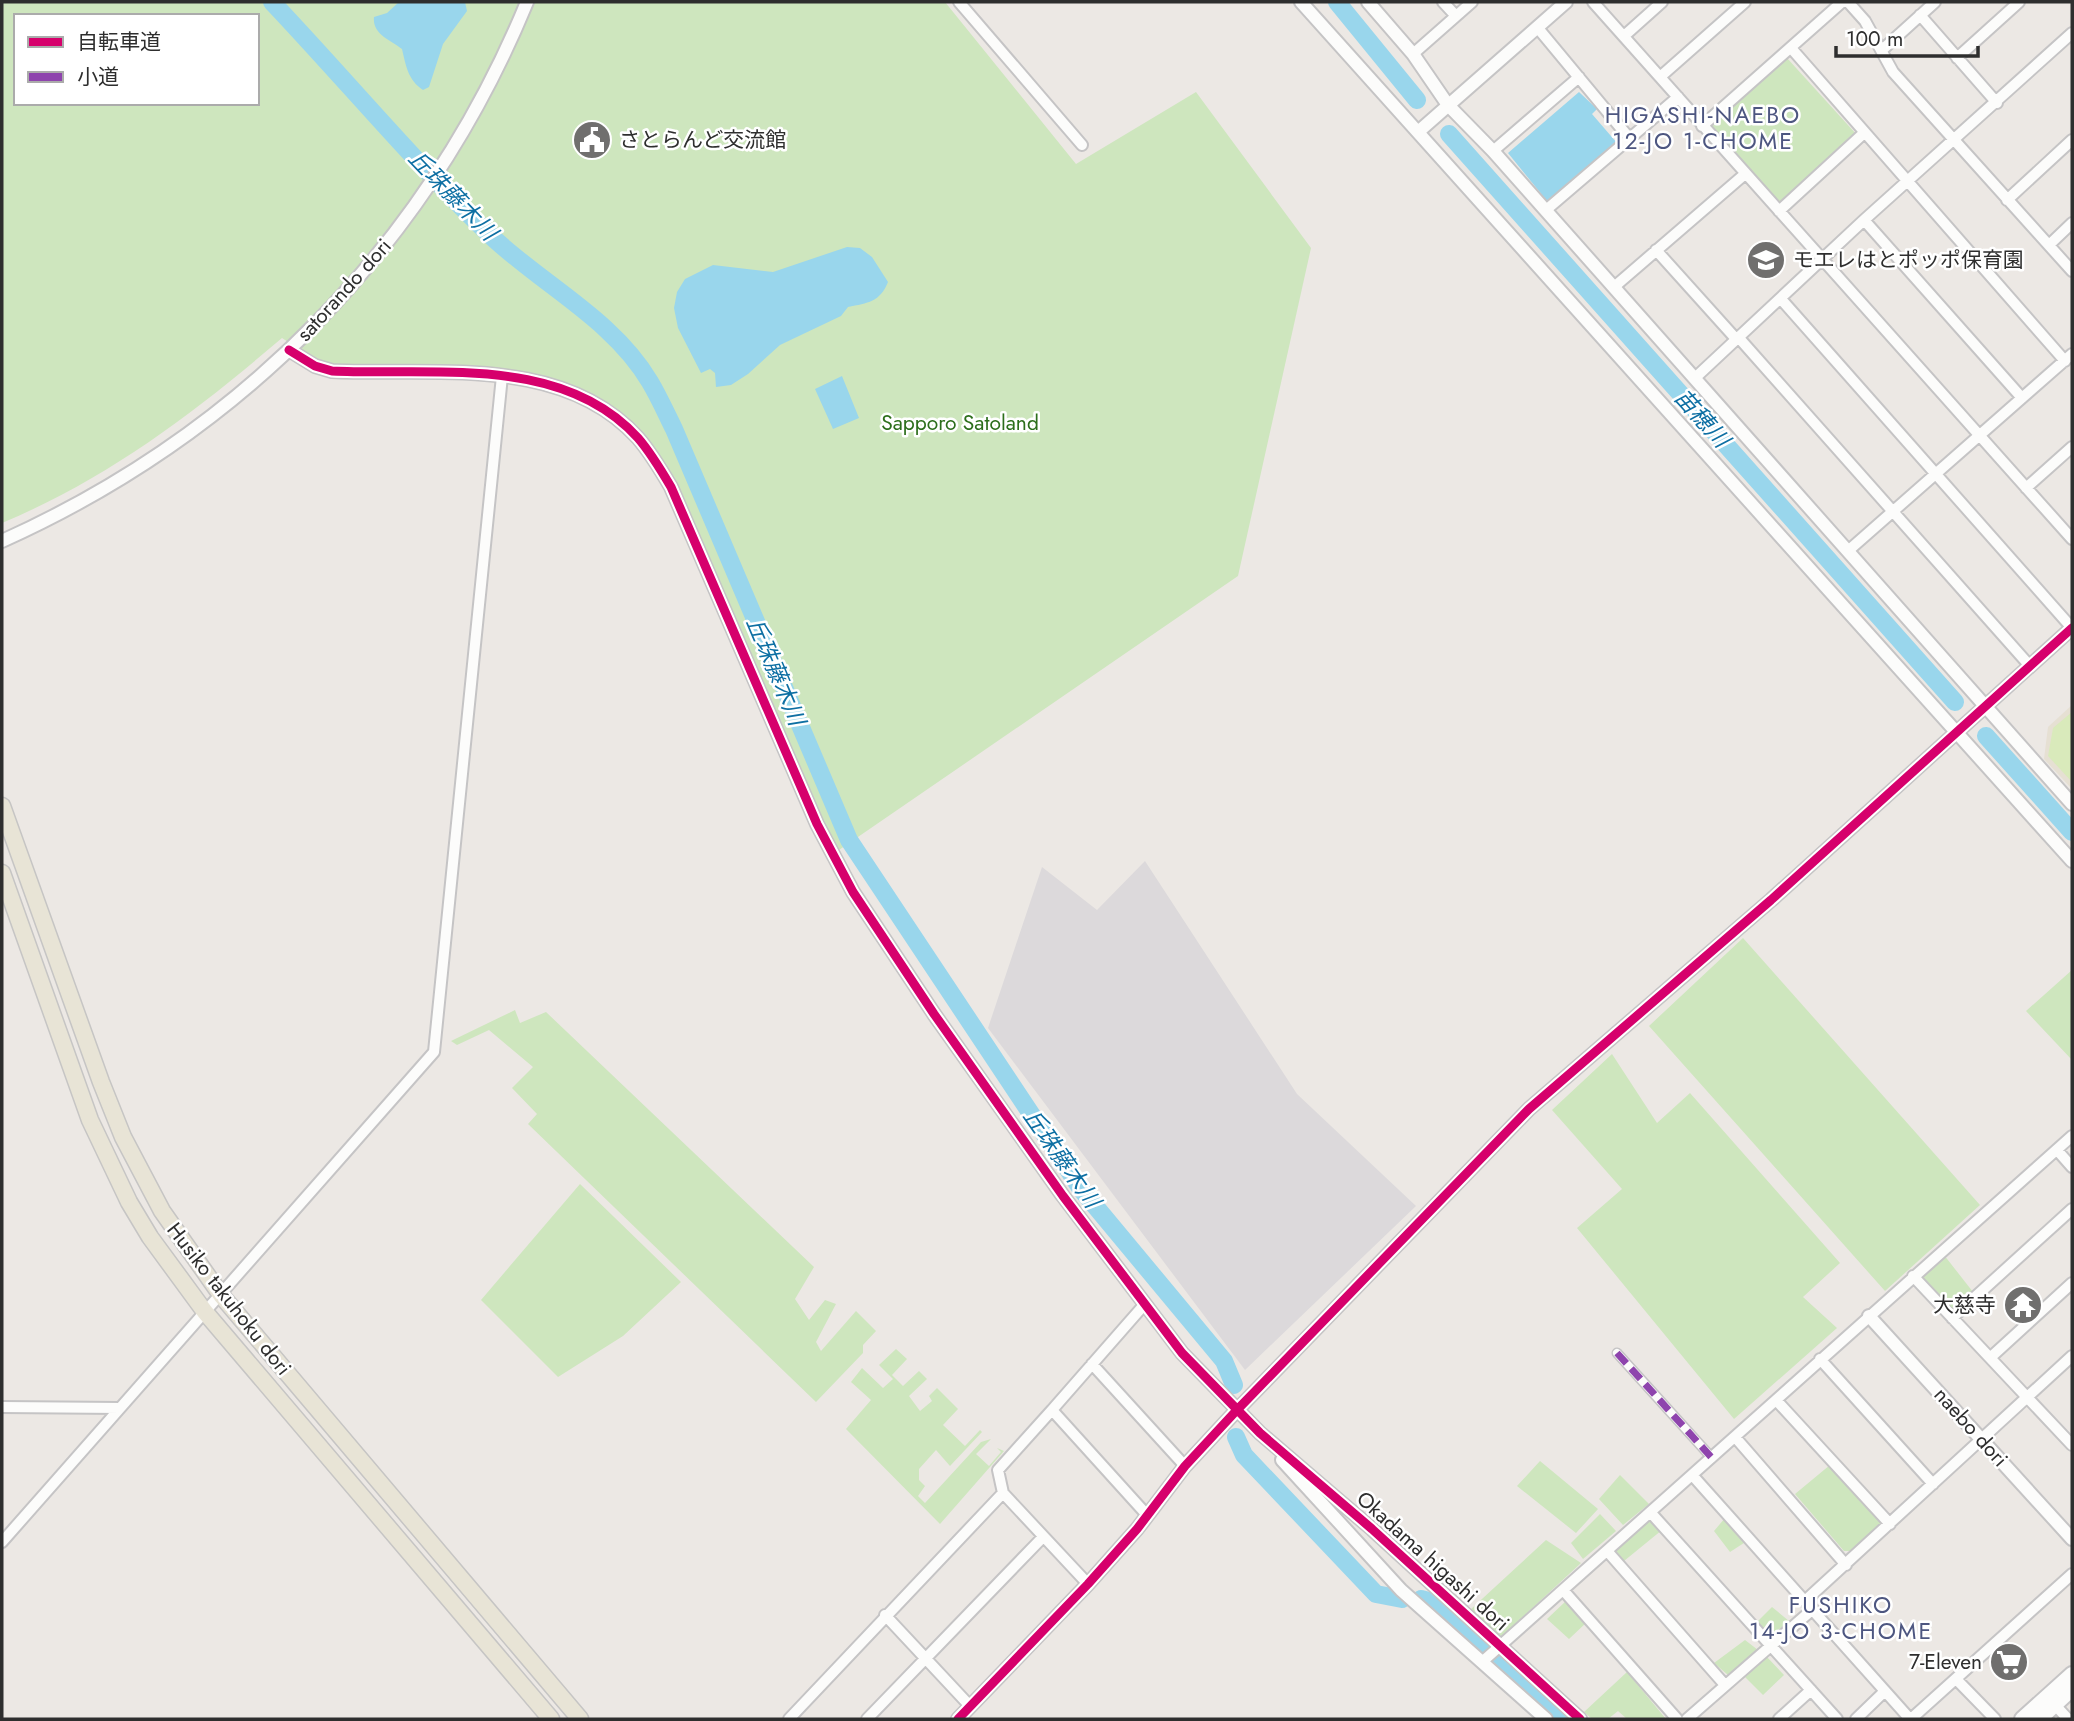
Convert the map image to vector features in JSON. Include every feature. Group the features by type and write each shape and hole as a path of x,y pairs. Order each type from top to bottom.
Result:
{"main road":[{"name":"Husiko takuhoku dori","path":"2,806 123,1137 162,1211 221,1295 580,1719"},
{"name":"Husiko takuhoku dori","path":"2,873 66,1054 108,1161 150,1237 205,1312 551,1719"},
{"path":"2022,1719 2072,1674"},
{"path":"2039,1719 2072,1689"}],"street":[{"name":"satorando dori","path":"2,541 46,521 155,459 252,386 289,351 347,291 422,196 477,108 527,2"},
{"path":"959,2 1082,145"},
{"path":"1301,2 2072,861"},
{"path":"1368,2 1413,54 1448,105 1493,151 1696,377 2072,804"},
{"path":"1443,2 1456,16"},
{"path":"1413,54 1472,2"},
{"path":"1418,132 1566,2"},
{"path":"1593,2 1979,436 2071,535"},
{"path":"1624,36 1662,2"},
{"path":"1660,77 1745,2"},
{"path":"1702,126 1842,2"},
{"path":"1848,2 1865,21 1893,72 2072,271"},
{"path":"1882,50 1935,2"},
{"path":"1957,58 2019,2"},
{"path":"1920,15 1997,103"},
{"path":"1537,27 1630,139"},
{"path":"1696,377 1864,220 2072,33"},
{"path":"1791,48 1906,182 2068,358 1849,550"},
{"path":"1493,151 1579,77"},
{"path":"1546,210 1678,97"},
{"path":"1779,211 1864,133"},
{"path":"2007,200 2072,140"},
{"path":"1614,286 1745,174"},
{"path":"1864,220 2022,398"},
{"path":"2049,245 2072,223"},
{"path":"1656,250 2030,666"},
{"path":"958,1719 1088,1584 1185,1466 1236,1411 1529,1109 1771,900 2072,628 1781,299"},
{"path":"289,351 332,372 502,376 565,389 593,402 637,437 671,487 817,824 840,870 934,1014 1144,1306 1182,1353 1260,1433"},
{"path":"2,1542 434,1052 502,376"},
{"path":"2026,488 2072,447"},
{"path":"1482,1662 2072,1136"},
{"path":"2057,1150 2072,1167"},
{"path":"1952,1318 2072,1209"},
{"path":"1913,1276 2027,1396 2070,1437"},
{"path":"1992,1357 2072,1283"},
{"path":"1088,1584 1003,1493 998,1469 1144,1306"},
{"name":"naebo dori","path":"1869,1316 2072,1539"},
{"path":"1617,1353 1712,1458"},
{"path":"1687,1719 1772,1645 1846,1564 2072,1356"},
{"path":"1820,1359 1933,1484"},
{"path":"1092,1364 1185,1466"},
{"path":"1776,1400 1890,1524"},
{"path":"2,1407 120,1408"},
{"path":"1052,1410 1147,1515"},
{"name":"Okadama higashi dori","path":"1260,1433 1401,1590 1546,1719"},
{"name":"Okadama higashi dori","path":"1260,1433 1580,1719"},
{"path":"1735,1437 1846,1564"},
{"path":"1693,1475 1911,1719 2072,1574"},
{"path":"789,1719 1003,1493"},
{"path":"1651,1513 1837,1719"},
{"path":"867,1719 1043,1537"},
{"path":"1608,1552 1725,1685"},
{"path":"1563,1590 1676,1719"},
{"path":"885,1615 970,1706"},
{"path":"1955,1679 1994,1719"},
{"path":"1779,1719 1811,1690"},
{"path":"1856,1719 1885,1691"},
{"path":"2055,1704 2068,1719"}],"shaded area":[{"path":"2072,705 2072,789 2044,759 2048,727"},
{"path":"1145,861 1297,1094 1416,1206 1245,1370 988,1028 1042,867 1097,910"}],"green space":[{"name":"Sapporo Satoland","path":"2,2 945,2 1076,164 1196,92 1311,248 1238,576 839,850 834,848 814,806 682,494 648,446 613,411 575,388 534,375 491,368 339,366 311,357 282,338 149,442 79,486 2,523"},
{"path":"1787,58 1857,135 1778,206 1709,129"},
{"path":"2072,712 2072,782 2048,756 2053,728"},
{"path":"1743,938 1980,1205 1885,1291 1649,1026"},
{"path":"2072,970 2072,1060 2026,1011"},
{"path":"515,1010 520,1023 546,1012 814,1267 795,1299 809,1320 825,1300 836,1304 816,1342 821,1351 856,1311 876,1331 863,1345 863,1353 816,1402 528,1124 537,1114 512,1088 533,1067 489,1030 457,1045 451,1041"},
{"path":"1612,1054 1657,1123 1690,1093 1840,1263 1803,1297 1837,1328 1734,1419 1577,1228 1622,1189 1552,1110"},
{"path":"580,1184 681,1282 623,1336 558,1377 481,1300"},
{"path":"1944,1255 1973,1292 1953,1309 1919,1277"},
{"path":"896,1349 907,1359 892,1375 903,1386 919,1371 927,1379 909,1396 920,1411 932,1401 929,1396 937,1388 958,1409 943,1425 965,1446 980,1430 982,1432 950,1466 936,1450 919,1469 919,1480 925,1486 918,1496 925,1503 981,1442 991,1439 976,1454 989,1466 1001,1452 997,1448 1004,1451 940,1524 846,1429 871,1400 851,1382 862,1368 883,1388 893,1379 879,1365"},
{"path":"1540,1461 1598,1509 1576,1533 1517,1486"},
{"path":"1830,1465 1881,1519 1880,1524 1850,1551 1844,1551 1795,1494"},
{"path":"1620,1475 1649,1504 1623,1525 1599,1499"},
{"path":"1600,1514 1616,1531 1583,1559 1571,1543"},
{"path":"1725,1518 1747,1541 1730,1552 1714,1531"},
{"path":"1652,1519 1662,1530 1624,1561 1615,1550"},
{"path":"1546,1540 1581,1563 1499,1639 1470,1610"},
{"path":"1567,1600 1587,1622 1569,1639 1547,1619"},
{"path":"1772,1607 1789,1621 1768,1638 1756,1623"},
{"path":"1745,1640 1758,1650 1728,1675 1714,1663"},
{"path":"1767,1657 1784,1675 1763,1695 1745,1677"},
{"path":"1627,1672 1666,1719 1627,1719 1618,1711 1608,1719 1592,1719 1584,1712"}],"water":[{"path":"399,2 465,2 467,11 443,44 429,87 423,90 411,77 402,49 383,36 374,23 374,17 387,13"},
{"path":"1579,92 1597,109 1592,114 1617,143 1551,201 1547,201 1508,153"},
{"path":"847,247 860,248 872,257 888,282 877,298 848,307 841,316 780,345 748,374 731,385 716,387 715,373 710,369 701,373 678,328 674,308 677,292 685,279 713,265 773,272"},
{"path":"842,376 859,418 833,429 815,389"}],"waterway":[{"name":"丘珠藤木川","path":"272,2 406,149 490,235 597,321 635,360 674,429 849,840 1081,1189 1224,1361 1234,1385"},
{"name":"苗穂川","path":"1337,2 1417,100"},
{"name":"苗穂川","path":"1449,134 1955,702"},
{"name":"苗穂川","path":"1986,736 2072,832"},
{"name":"丘珠藤木川","path":"1236,1437 1244,1455 1376,1594 1402,1599"},
{"name":"丘珠藤木川","path":"1421,1599 1432,1602 1482,1647"},
{"name":"丘珠藤木川","path":"1494,1657 1562,1719"}],"marked path":[{"path":"1617,1353 1712,1458"}],"cycle path":[{"path":"289,350 315,366 332,371 454,372 535,381 572,393 607,411 638,438 671,487 817,824 853,892 934,1014 1063,1196 1182,1353 1260,1433 1372,1529 1580,1719"},
{"path":"958,1719 1088,1584 1137,1529 1185,1466 1236,1411 1529,1109 1771,900 2072,628"}],"place":[{"name":"さとらんど交流館","path":"592,140"},
{"name":"モエレはとポッポ保育園","path":"1766,260"},
{"name":"大慈寺","path":"2023,1305"},
{"name":"7-Eleven","path":"2009,1662"}],"district":[{"name":"HIGASHI-NAEBO 12-JO 1-CHOME","path":"1703,128"},
{"name":"FUSHIKO 14-JO 3-CHOME","path":"1841,1618"}]}
